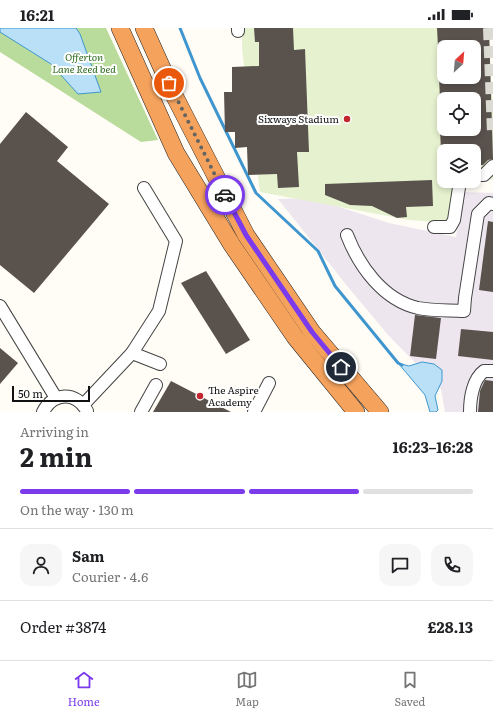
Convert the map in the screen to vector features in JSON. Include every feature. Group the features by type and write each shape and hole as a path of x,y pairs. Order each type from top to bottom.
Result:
{"highway":[{"path":"120,28 176,153 224,232 295,337 356,412"},
{"path":"144,28 175,96 246,235 312,332 380,412"}],"street":[{"path":"481,175 484,175 493,166"},
{"path":"43,412 50,402 63,396 71,397 77,400 85,408 132,353 159,311 176,241 144,188"},
{"path":"434,227 450,227 452,224 454,220 459,188"},
{"path":"347,235 363,267 387,292 400,300 419,308 464,311 478,214 491,203"},
{"path":"0,306 56,398"},
{"path":"132,353 160,364"},
{"path":"470,412 475,382 484,371 493,371"},
{"path":"254,412 269,384"},
{"path":"142,412 156,385"}],"shaded area":[{"path":"463,192 493,193 493,412 445,412 441,389 389,336 278,199 312,198 389,223 456,237"}],"green space":[{"name":"Offerton Lane Reed bed","path":"0,28 106,28 158,140 141,142 0,52"},
{"name":"Sixways Stadium","path":"242,28 487,28 493,109 493,179 481,180 481,144 437,144 437,188 452,188 449,223 409,220 260,192 242,49"}],"water":[{"path":"0,28 76,28 80,34 101,92 78,94 51,64 0,32"},
{"path":"422,362 434,364 442,370 442,381 435,396 438,410 436,412 430,412 425,395 398,363 409,366"}],"building":[{"path":"254,28 293,28 294,50 305,49 309,152 297,152 299,187 278,188 277,174 248,175 247,147 235,148 235,132 225,132 224,92 232,92 232,67 259,66 259,42 255,42"},
{"path":"437,28 489,28 493,159 488,160 483,165 481,165 481,144 441,144 440,136 481,136 481,92 440,92 439,84 481,84 481,40 438,40"},
{"path":"26,112 68,147 57,161 109,204 34,293 0,265 0,144"},
{"path":"432,180 433,206 406,207 407,217 397,218 372,206 350,205 325,195 325,184"},
{"path":"488,221 493,222 493,292 479,290"},
{"path":"206,271 250,340 226,354 181,283"},
{"path":"415,315 441,318 436,359 410,356"},
{"path":"461,329 493,332 493,360 458,356"},
{"path":"0,348 18,363 0,384"},
{"path":"485,380 493,381 493,412 478,412 480,391"},
{"path":"171,381 231,412 153,412"}],"waterway":[{"path":"180,28 200,78 256,193 318,251 335,286 398,363 402,365"}],"tunnel":[{"path":"489,28 493,133"}],"way so far":[{"path":"169,83 225,195"}],"place":[{"name":"Sixways Stadium","path":"347,119"},
{"name":"The Aspire Academy","path":"200,396"}],"route":[{"path":"225,195 246,235 312,332 341,367"}]}
